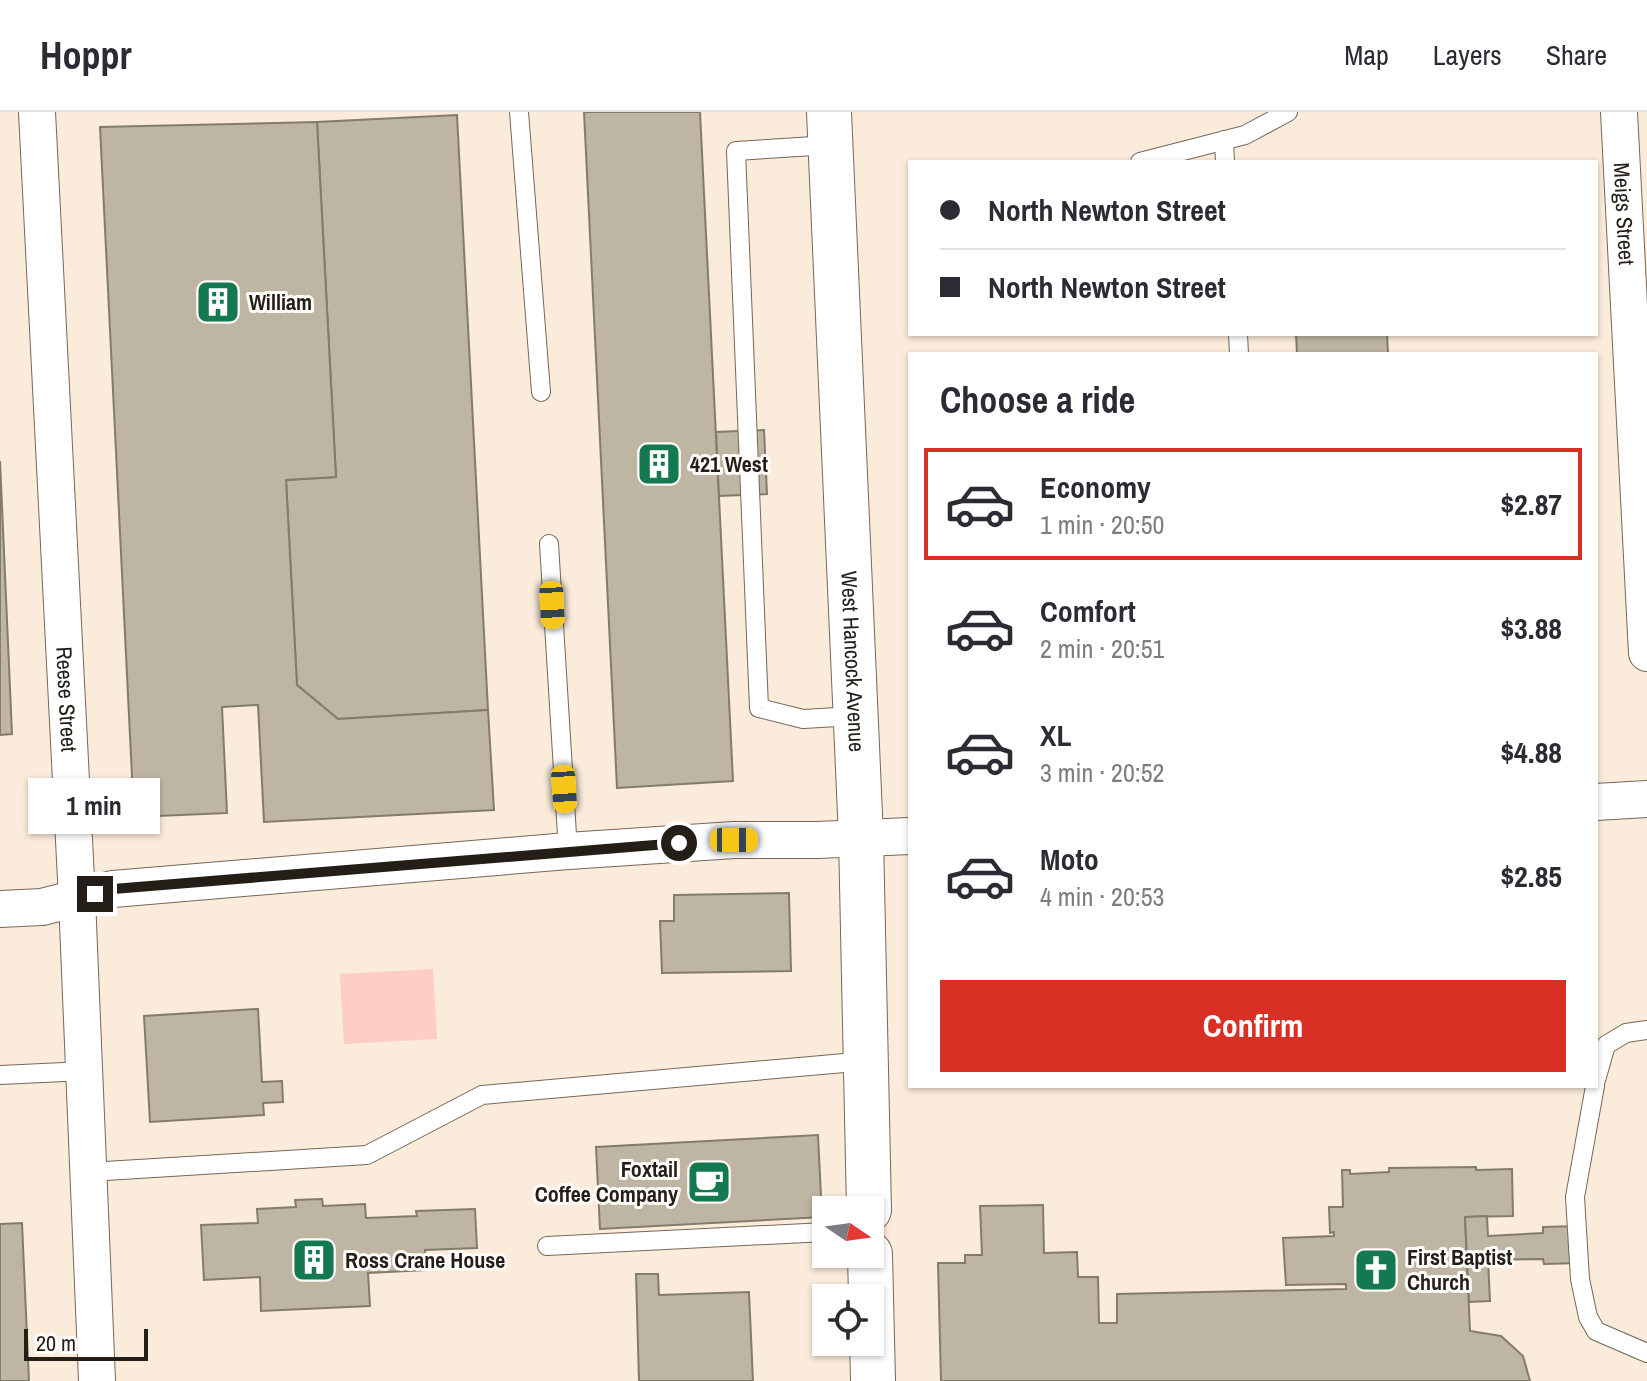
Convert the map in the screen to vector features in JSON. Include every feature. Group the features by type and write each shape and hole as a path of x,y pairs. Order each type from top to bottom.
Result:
{"street":[{"name":"Reese Street","path":"37,112 77,899 97,1381"},
{"name":"Meigs Street","path":"1619,112 1647,653"},
{"name":"West Hancock Avenue","path":"830,128 861,837 869,1196"},
{"path":"1598,802 1647,799"},
{"path":"0,909 42,907 113,889 568,851 734,840 908,836"},
{"path":"870,1268 873,1381"}],"lane":[{"path":"519,112 541,392"},
{"path":"1148,160 1245,135 1288,112"},
{"path":"830,128 736,151 759,708 803,719 855,716"},
{"path":"1224,140 1225,160"},
{"path":"549,544 568,851"},
{"path":"1598,1075 1606,1045 1626,1033 1647,1030"},
{"path":"89,1172 367,1155 482,1095 867,1061"},
{"path":"0,1075 85,1071"},
{"path":"1595,1088 1575,1197 1580,1279 1588,1317 1596,1331 1647,1353"},
{"path":"547,1246 812,1233"}],"shaded area":[{"path":"433,969 437,1039 344,1044 340,974"}],"building":[{"name":"421 West","path":"584,112 700,112 733,781 617,788"},
{"path":"457,115 488,710 338,719 297,685 286,480 336,477 317,122"},
{"name":"William","path":"317,122 336,477 286,480 297,685 338,719 488,710 494,810 264,822 258,705 222,707 227,813 134,817 100,127"},
{"path":"1296,336 1387,336 1388,352 1297,352"},
{"path":"764,430 767,494 719,496 716,432"},
{"path":"0,461 12,734 0,735"},
{"path":"789,893 791,971 662,973 660,921 674,921 674,895"},
{"path":"258,1009 262,1082 282,1081 283,1102 263,1103 264,1115 150,1122 144,1016"},
{"name":"Foxtail Coffee Company","path":"818,1135 821,1196 812,1196 812,1218 600,1229 596,1147"},
{"name":"First Baptist Church","path":"1476,1167 1476,1170 1512,1169 1513,1216 1465,1217 1470,1331 1501,1336 1523,1356 1530,1381 941,1381 938,1263 965,1263 965,1255 982,1255 980,1206 1043,1205 1044,1253 1077,1252 1078,1277 1098,1277 1099,1323 1117,1323 1117,1294 1346,1289 1346,1284 1286,1285 1283,1238 1334,1236 1334,1232 1330,1233 1329,1207 1343,1207 1342,1170 1350,1170 1350,1174 1389,1172 1389,1168"},
{"name":"Ross Crane House","path":"322,1199 323,1206 365,1204 366,1218 417,1216 416,1211 475,1209 477,1248 425,1250 426,1270 368,1273 370,1306 261,1311 260,1277 204,1280 201,1225 258,1223 257,1209 296,1207 295,1200"},
{"path":"1487,1216 1488,1236 1543,1233 1543,1227 1579,1226 1580,1263 1544,1264 1543,1259 1488,1260 1490,1301 1469,1302 1465,1217"},
{"path":"22,1223 29,1381 0,1381 0,1224"},
{"path":"636,1274 658,1274 659,1295 749,1292 753,1381 639,1381"}],"place":[{"name":"William","path":"218,302"},
{"name":"421 West","path":"659,464"},
{"name":"Foxtail Coffee Company","path":"709,1182"},
{"name":"Ross Crane House","path":"314,1260"},
{"name":"First Baptist Church","path":"1376,1270"}],"route":[{"path":"95,894 113,889 679,843"}]}
